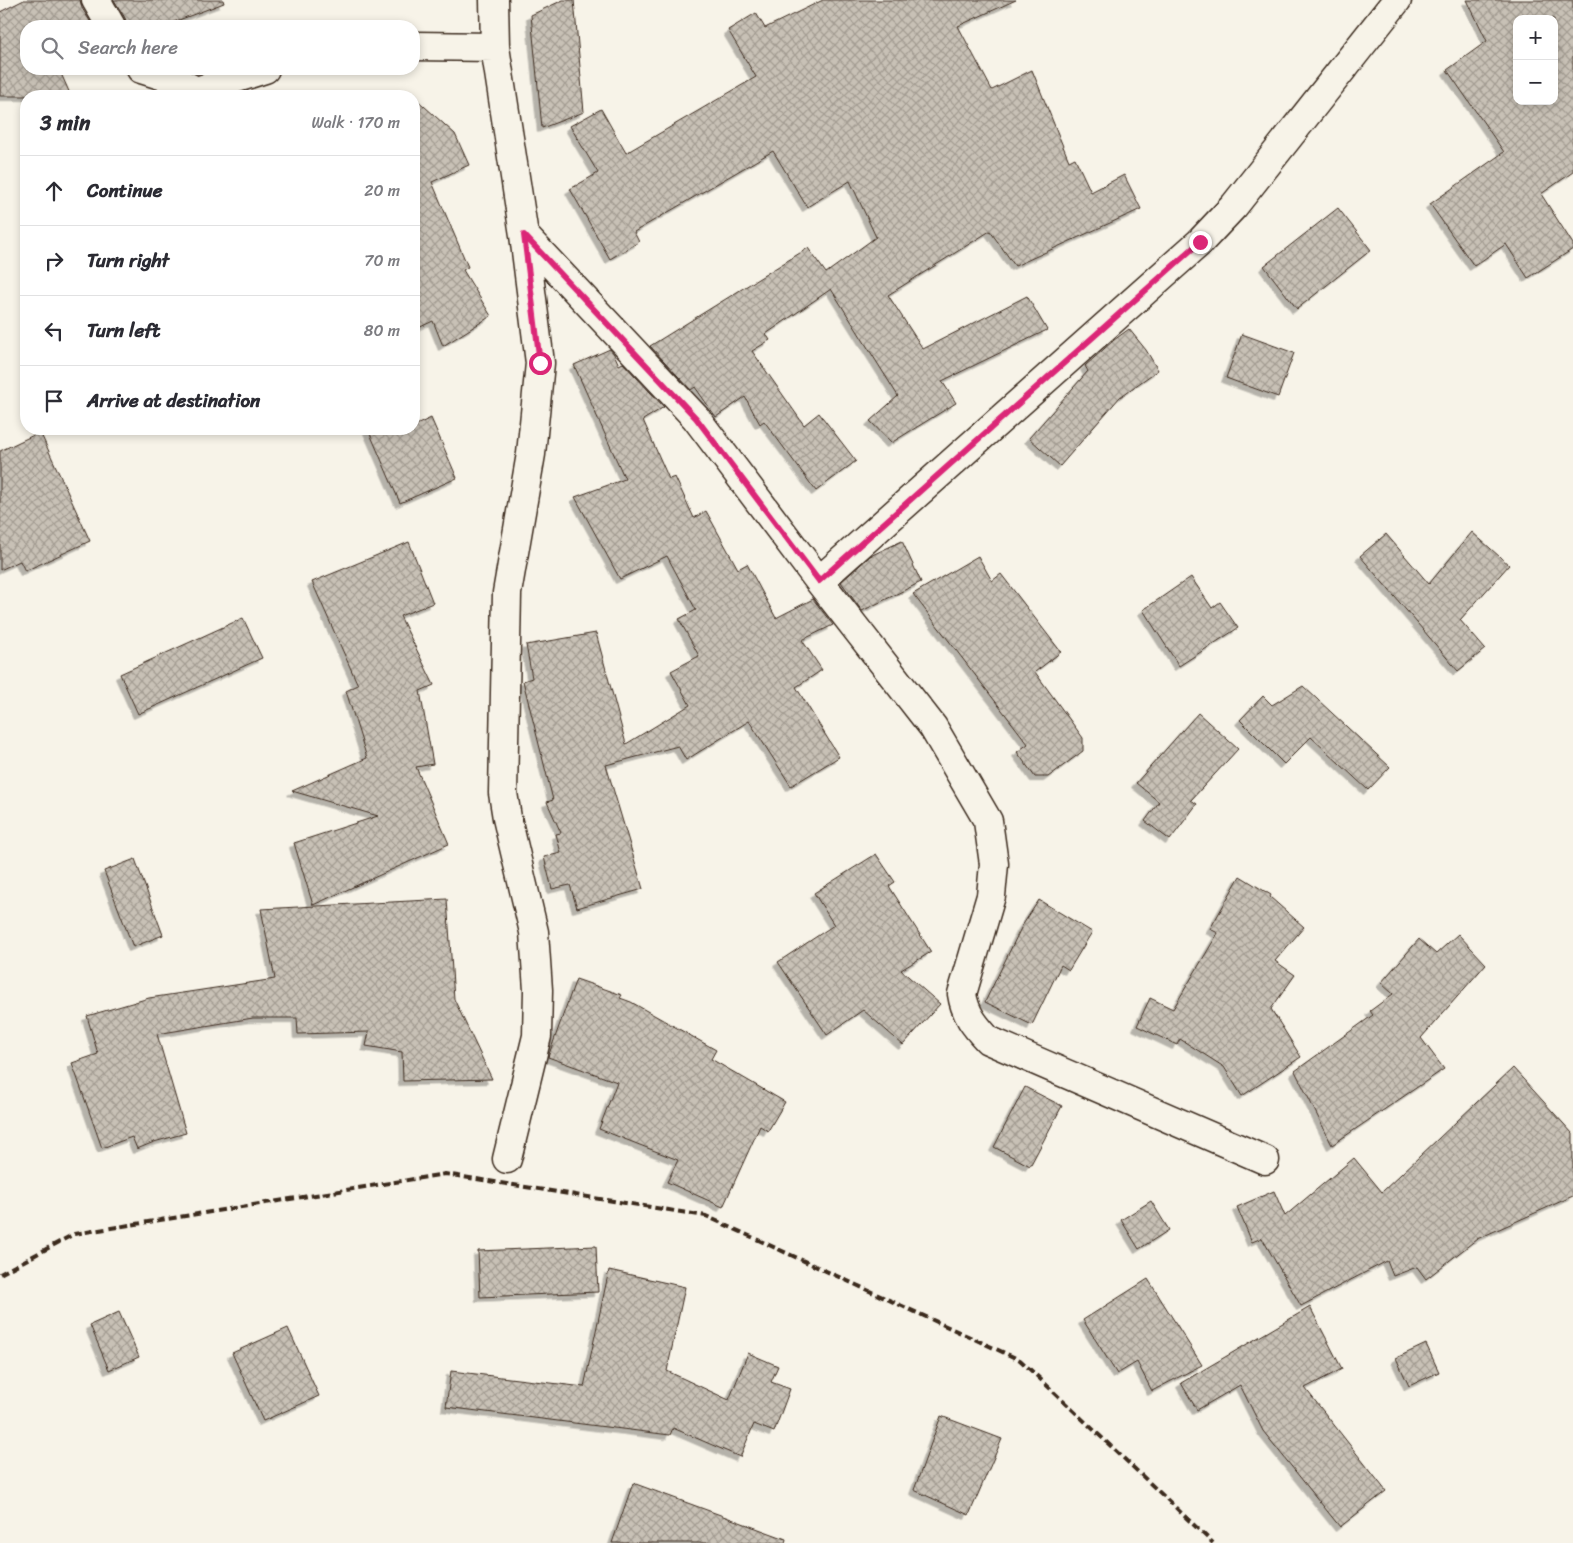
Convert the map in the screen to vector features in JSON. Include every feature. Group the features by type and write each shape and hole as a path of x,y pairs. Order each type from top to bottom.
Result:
{"street":[{"path":"96,0 108,20"},
{"path":"494,0 495,47 524,235 540,363 532,454 508,593 503,793 507,818 534,932 538,990 537,1036 507,1159"},
{"path":"819,581 1200,242 1234,206 1397,0"},
{"path":"420,46 495,47"},
{"path":"160,75 173,79 194,90"},
{"path":"199,90 246,75"},
{"path":"524,235 696,418 819,581 933,727 988,821 994,864 991,896 962,994 964,1008 973,1024 988,1040 1265,1160"}],"building":[{"path":"24,0 80,0 82,8 89,20 20,20 20,75 62,75 68,90 20,90 20,96 0,96 0,12"},
{"path":"114,0 223,0 224,3 179,20 126,20"},
{"path":"563,0 574,0 584,112 542,128 531,15"},
{"path":"823,0 1016,0 958,26 992,90 1032,70 1069,161 1075,158 1091,192 1124,175 1141,209 1015,266 990,231 888,295 923,349 1027,296 1047,330 942,381 956,403 891,443 870,421 898,396 831,289 766,334 770,340 752,351 804,425 819,413 856,461 816,491 764,421 760,424 745,397 716,417 695,387 691,390 650,346 808,248 826,273 876,237 850,181 807,207 773,151 634,232 639,242 610,259 570,189 598,173 570,126 601,109 626,153 756,77 728,30 756,13 765,28"},
{"path":"1467,0 1573,0 1573,172 1541,194 1573,244 1573,249 1528,278 1506,244 1474,266 1430,204 1504,152 1447,70 1487,41"},
{"path":"420,102 455,134 469,165 432,182 468,267 463,270 491,316 443,346 433,321 420,327"},
{"path":"1338,208 1371,250 1297,309 1264,266"},
{"path":"1129,329 1146,350 1158,370 1120,397 1060,466 1029,438 1088,371 1085,366"},
{"path":"1242,334 1294,353 1278,397 1226,378"},
{"path":"610,349 619,365 623,363 664,407 643,420 669,479 675,477 694,518 706,511 738,569 747,564 776,618 813,599 833,625 802,640 822,670 796,687 839,757 791,786 749,721 686,760 678,746 606,765 643,889 577,908 570,885 552,889 544,857 561,853 556,834 561,833 547,802 553,800 523,681 532,678 526,645 596,633 626,744 690,705 671,671 699,656 679,619 696,610 667,556 620,579 575,497 625,479 574,365"},
{"path":"431,418 457,478 400,503 371,435 420,435 420,423"},
{"path":"34,435 41,435 90,541 25,571 20,561 0,570 0,451"},
{"path":"1472,532 1509,565 1460,620 1485,649 1458,671 1360,556 1386,534 1429,584"},
{"path":"902,541 921,582 862,611 841,582 870,556"},
{"path":"409,542 433,603 400,616 434,685 420,691 433,764 416,767 449,844 313,905 294,843 378,816 292,791 367,758 346,691 358,685 312,582"},
{"path":"978,556 992,581 1001,574 1061,652 1035,672 1083,738 1083,751 1048,777 1035,777 1017,752 1028,744 913,594"},
{"path":"1191,577 1212,608 1220,602 1238,628 1179,666 1143,610"},
{"path":"243,618 262,658 138,714 120,674"},
{"path":"1303,686 1390,767 1368,790 1311,737 1284,764 1240,720 1263,696 1272,705"},
{"path":"1198,713 1238,749 1191,800 1197,804 1170,840 1145,821 1159,802 1136,783"},
{"path":"876,854 895,882 889,886 931,952 901,970 940,1004 903,1045 863,1010 827,1035 778,962 834,925 814,893"},
{"path":"135,859 163,935 133,947 104,871"},
{"path":"1240,876 1271,895 1270,897 1304,927 1275,961 1295,975 1271,1009 1301,1057 1242,1096 1224,1067 1180,1039 1177,1045 1137,1026 1150,998 1173,1009 1218,933 1210,929"},
{"path":"447,899 454,999 492,1079 403,1081 402,1052 366,1046 369,1032 298,1034 297,1018 253,1018 157,1034 186,1133 137,1149 132,1137 102,1148 72,1063 98,1054 87,1016 149,998 275,979 261,909"},
{"path":"1039,900 1092,932 1069,970 1061,965 1032,1025 985,1002 1022,926"},
{"path":"1458,934 1486,964 1421,1038 1444,1069 1332,1145 1295,1071 1373,1015 1370,1011 1393,994 1381,983 1419,939 1436,954"},
{"path":"576,979 622,995 620,998 631,1002 716,1050 711,1059 785,1102 768,1131 760,1126 723,1207 667,1182 678,1160 599,1129 617,1082 548,1057"},
{"path":"1513,1068 1573,1134 1573,1196 1477,1239 1426,1279 1417,1267 1393,1276 1387,1261 1301,1306 1262,1238 1252,1242 1237,1207 1274,1191 1285,1216 1354,1158 1382,1192"},
{"path":"1025,1087 1062,1106 1030,1166 994,1147"},
{"path":"1151,1201 1169,1230 1139,1249 1121,1220"},
{"path":"596,1246 598,1292 480,1297 478,1251"},
{"path":"609,1270 685,1287 667,1371 729,1400 748,1353 778,1366 771,1382 790,1389 774,1432 754,1424 740,1457 673,1428 670,1435 446,1407 451,1371 584,1387"},
{"path":"1148,1279 1202,1365 1152,1391 1137,1362 1117,1374 1083,1320"},
{"path":"1310,1307 1342,1369 1305,1388 1386,1491 1340,1527 1263,1431 1240,1385 1197,1410 1181,1383"},
{"path":"119,1312 139,1357 109,1370 90,1325"},
{"path":"288,1328 319,1396 263,1421 232,1353"},
{"path":"1426,1344 1439,1372 1409,1386 1396,1358"},
{"path":"941,1416 1002,1439 969,1515 914,1490"},
{"path":"633,1483 786,1539 785,1543 612,1543"}],"railway":[{"path":"0,1274 74,1234 445,1174 706,1216 1020,1360 1213,1543"}],"route":[{"path":"540,363 524,235 696,418 819,581 1200,242"}]}
